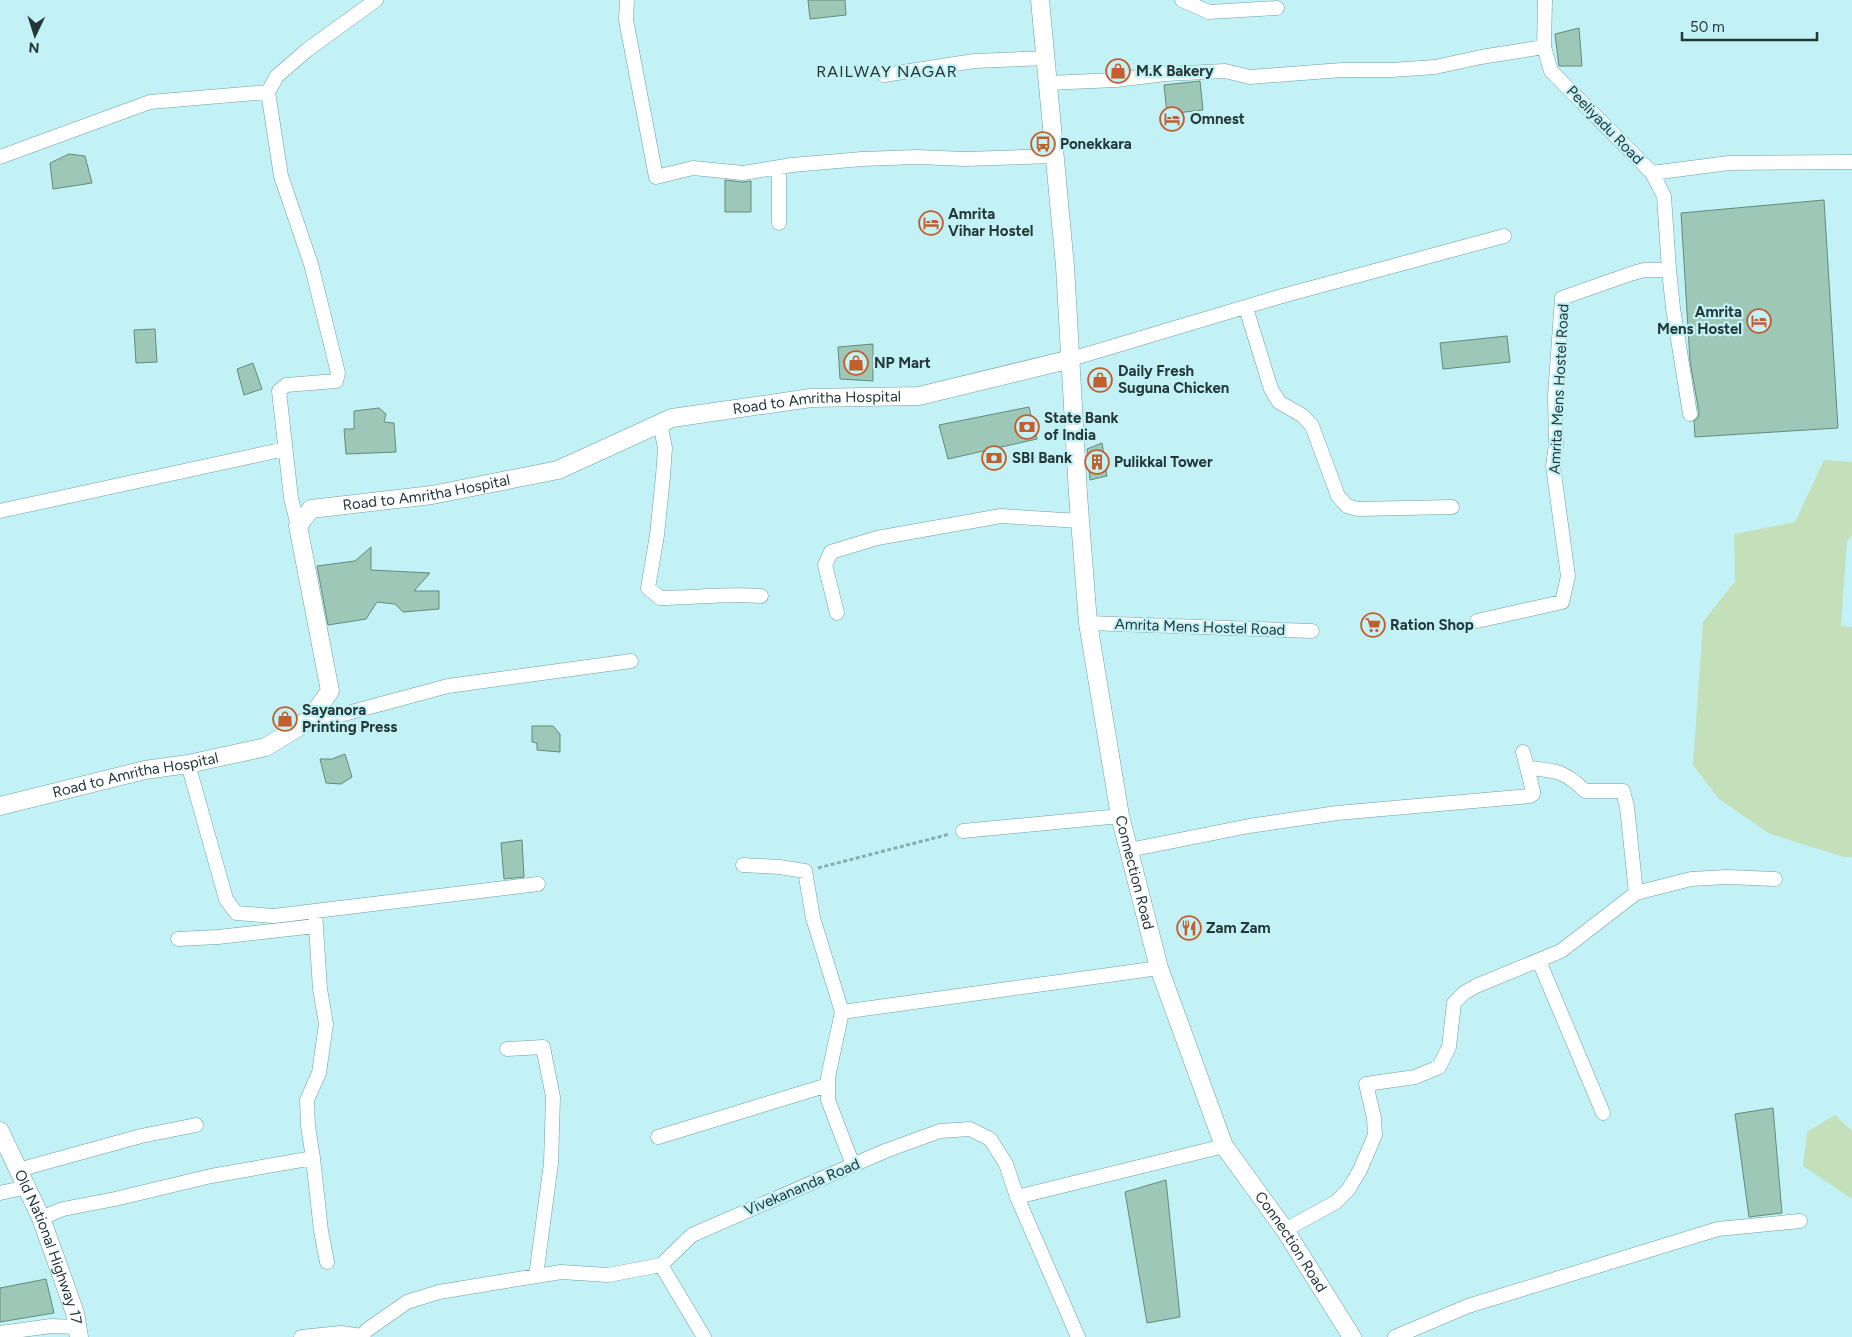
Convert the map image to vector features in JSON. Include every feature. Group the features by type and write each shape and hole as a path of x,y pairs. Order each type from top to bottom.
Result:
{"street":[{"path":"298,526 291,498 279,391 286,385 336,381 338,373 311,264 281,176 268,92 277,76 307,50 376,0"},
{"path":"627,0 626,20 656,177 693,168 743,172 862,159 917,157 965,159 1055,156"},
{"name":"Connection Road","path":"1040,0 1055,156 1088,622 1120,816 1159,968 1224,1146 1285,1230 1352,1337"},
{"path":"1182,0 1208,12 1277,8"},
{"name":"Peeliyadu Road","path":"1545,0 1544,47 1551,71 1652,173 1729,163 1852,162"},
{"path":"1048,83 1116,80 1165,74 1225,71 1250,77 1342,70 1392,70 1435,67 1481,57 1544,47"},
{"path":"884,75 974,61 1046,58"},
{"path":"0,157 150,102 268,92"},
{"path":"779,167 779,223"},
{"path":"1652,173 1664,196 1673,308 1690,414"},
{"path":"1070,359 1282,296 1504,236"},
{"name":"Amrita Mens Hostel Road","path":"1477,621 1562,602 1568,576 1553,466 1556,445 1556,395 1562,298 1644,270 1669,270"},
{"path":"1246,308 1271,388 1280,402 1303,416 1312,426 1338,496 1347,506 1358,509 1452,507"},
{"name":"Road to Amritha Hospital","path":"0,806 146,770 188,764 266,747 300,726 313,715 330,691 298,526 311,509 432,495 558,470 672,418 811,398 919,396 1070,359"},
{"path":"660,423 665,448 664,467 648,588 660,598 713,597 739,594 761,596"},
{"path":"0,511 285,449"},
{"path":"838,613 825,565 831,552 877,538 1001,516 1080,521"},
{"name":"Amrita Mens Hostel Road","path":"1088,622 1312,631"},
{"path":"300,726 448,686 631,661"},
{"path":"1129,850 1249,826 1336,813 1530,796 1533,791 1522,752"},
{"path":"188,764 226,899 236,914 315,919"},
{"path":"1527,768 1551,769 1572,778 1585,791 1622,791 1627,807 1636,893"},
{"path":"963,831 1120,816"},
{"path":"743,865 805,871 813,918 842,1012 828,1077 828,1100 853,1165"},
{"path":"1285,1230 1336,1202 1348,1190 1360,1170 1376,1135 1366,1084 1416,1077 1439,1066 1449,1047 1454,1003 1464,993 1476,986 1561,951 1636,893 1691,879 1727,877 1775,879"},
{"path":"178,939 218,937 315,919 538,884"},
{"path":"315,919 320,988 326,1024 319,1073 307,1100 308,1126 321,1231 327,1262"},
{"path":"1539,961 1603,1113"},
{"path":"842,1012 1159,968"},
{"path":"507,1049 543,1047 553,1097 551,1162 536,1276"},
{"path":"658,1137 828,1085"},
{"path":"18,1170 141,1136 196,1125"},
{"name":"Vivekananda Road","path":"661,1266 692,1235 885,1151 940,1131 970,1129 990,1139 1006,1164 1017,1197 1078,1337"},
{"name":"Old National Highway 17","path":"0,1131 41,1218 75,1313 78,1332"},
{"path":"1017,1197 1224,1146"},
{"path":"41,1218 63,1209 125,1197 211,1176 313,1158"},
{"path":"0,1193 27,1187"},
{"path":"1395,1337 1468,1306 1718,1229 1800,1221"},
{"path":"301,1337 341,1333 362,1337 367,1330 407,1302 453,1289 561,1272 608,1275 661,1266 704,1337"},
{"path":"0,1334 50,1326 78,1332"}],"path":[{"path":"805,871 963,831"}],"green space":[{"path":"1824,460 1852,462 1852,535 1847,541 1841,626 1852,627 1852,857 1844,857 1770,834 1719,799 1693,765 1703,622 1735,581 1734,534 1795,522"},
{"path":"1835,1115 1852,1131 1852,1199 1803,1166 1807,1132"}],"building":[{"path":"808,0 845,0 846,15 810,19"},
{"path":"1579,28 1582,66 1559,66 1555,34"},
{"path":"1200,81 1203,110 1167,114 1164,85"},
{"path":"69,154 85,156 92,183 53,189 50,163"},
{"path":"725,180 751,181 751,212 725,212"},
{"name":"Amrita Mens Hostel","path":"1824,200 1838,428 1695,437 1694,421 1698,418 1699,413 1690,361 1681,213"},
{"path":"155,329 157,362 136,363 134,330"},
{"path":"1507,336 1510,362 1443,369 1440,343"},
{"name":"NP Mart","path":"873,344 873,381 840,379 838,347"},
{"path":"253,363 262,389 244,395 237,369"},
{"path":"1029,407 1037,439 948,459 939,425"},
{"path":"379,408 386,414 384,422 394,423 396,452 346,454 344,429 354,429 354,411"},
{"name":"Pulikkal Tower","path":"1102,443 1107,476 1090,480 1087,449"},
{"path":"371,547 371,570 430,573 414,591 439,591 439,609 403,612 395,604 377,602 366,619 328,625 317,566 355,561"},
{"path":"532,726 553,726 560,734 560,752 537,750 537,743 532,742"},
{"path":"345,754 352,777 341,784 326,783 320,759 332,759"},
{"path":"522,840 524,877 504,879 501,843"},
{"path":"1773,1108 1782,1213 1749,1217 1735,1114"},
{"path":"1166,1180 1180,1317 1147,1323 1125,1192"},
{"path":"46,1279 54,1313 0,1322 0,1288"}],"place":[{"name":"M.K Bakery","path":"1118,71"},
{"name":"Omnest","path":"1172,119"},
{"name":"Ponekkara","path":"1043,144"},
{"name":"Amrita Vihar Hostel","path":"931,223"},
{"name":"Amrita Mens Hostel","path":"1759,321"},
{"name":"NP Mart","path":"856,363"},
{"name":"Daily Fresh Suguna Chicken","path":"1100,380"},
{"name":"State Bank of India","path":"1027,427"},
{"name":"SBI Bank","path":"994,458"},
{"name":"Pulikkal Tower","path":"1097,462"},
{"name":"Ration Shop","path":"1373,625"},
{"name":"Sayanora Printing Press","path":"285,719"},
{"name":"Zam Zam","path":"1189,928"}],"district":[{"name":"RAILWAY NAGAR","path":"887,71"}]}
